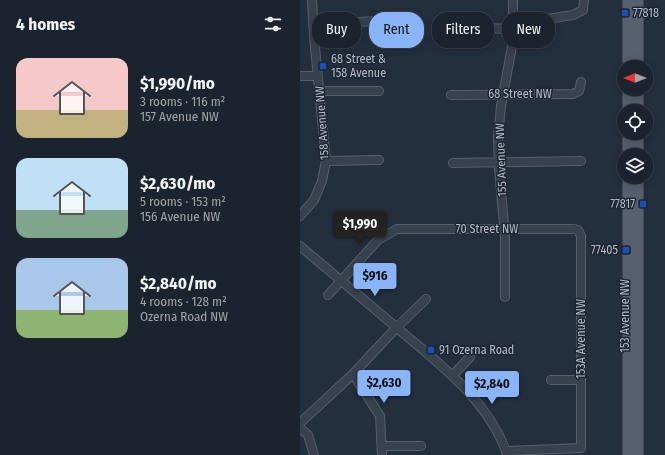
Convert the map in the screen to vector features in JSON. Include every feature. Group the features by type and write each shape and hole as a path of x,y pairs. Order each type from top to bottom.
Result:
{"main road":[{"path":"628,0 628,60"},
{"path":"638,0 638,60"},
{"path":"638,17 642,0"},
{"name":"153 Avenue NW","path":"628,184 628,455"},
{"name":"153 Avenue NW","path":"638,184 638,455"}],"street":[{"name":"158 Avenue NW","path":"312,0 312,12"},
{"name":"155 Avenue NW","path":"513,0 513,12"},
{"path":"555,19 572,15 583,10 584,0"},
{"name":"158 Avenue NW","path":"300,216 314,200 322,181 326,161 315,48"},
{"name":"155 Avenue NW","path":"505,297 504,229 498,162 499,128 503,94 512,48"},
{"path":"300,76 318,76"},
{"name":"68 Street NW","path":"451,95 573,94 579,91 581,82"},
{"path":"320,91 379,91"},
{"path":"326,161 379,160"},
{"path":"453,163 581,161"},
{"name":"70 Street NW","path":"341,281 378,240 396,229 578,230"},
{"name":"153A Avenue NW","path":"507,453 581,448 581,236 578,230"},
{"path":"300,246 453,375 482,407 495,427 507,453"},
{"path":"328,295 341,281"},
{"path":"300,423 353,374 396,328 426,299"},
{"path":"453,375 470,357"},
{"path":"353,374 380,416 382,455"},
{"path":"551,380 581,380"},
{"path":"300,428 308,435 314,455"},
{"path":"382,446 421,446"}],"place":[{"name":"77818","path":"625,13"},
{"name":"68 Street & 158 Avenue","path":"323,66"},
{"name":"77817","path":"643,204"},
{"name":"77405","path":"626,250"},
{"name":"91 Ozerna Road","path":"431,350"}]}
